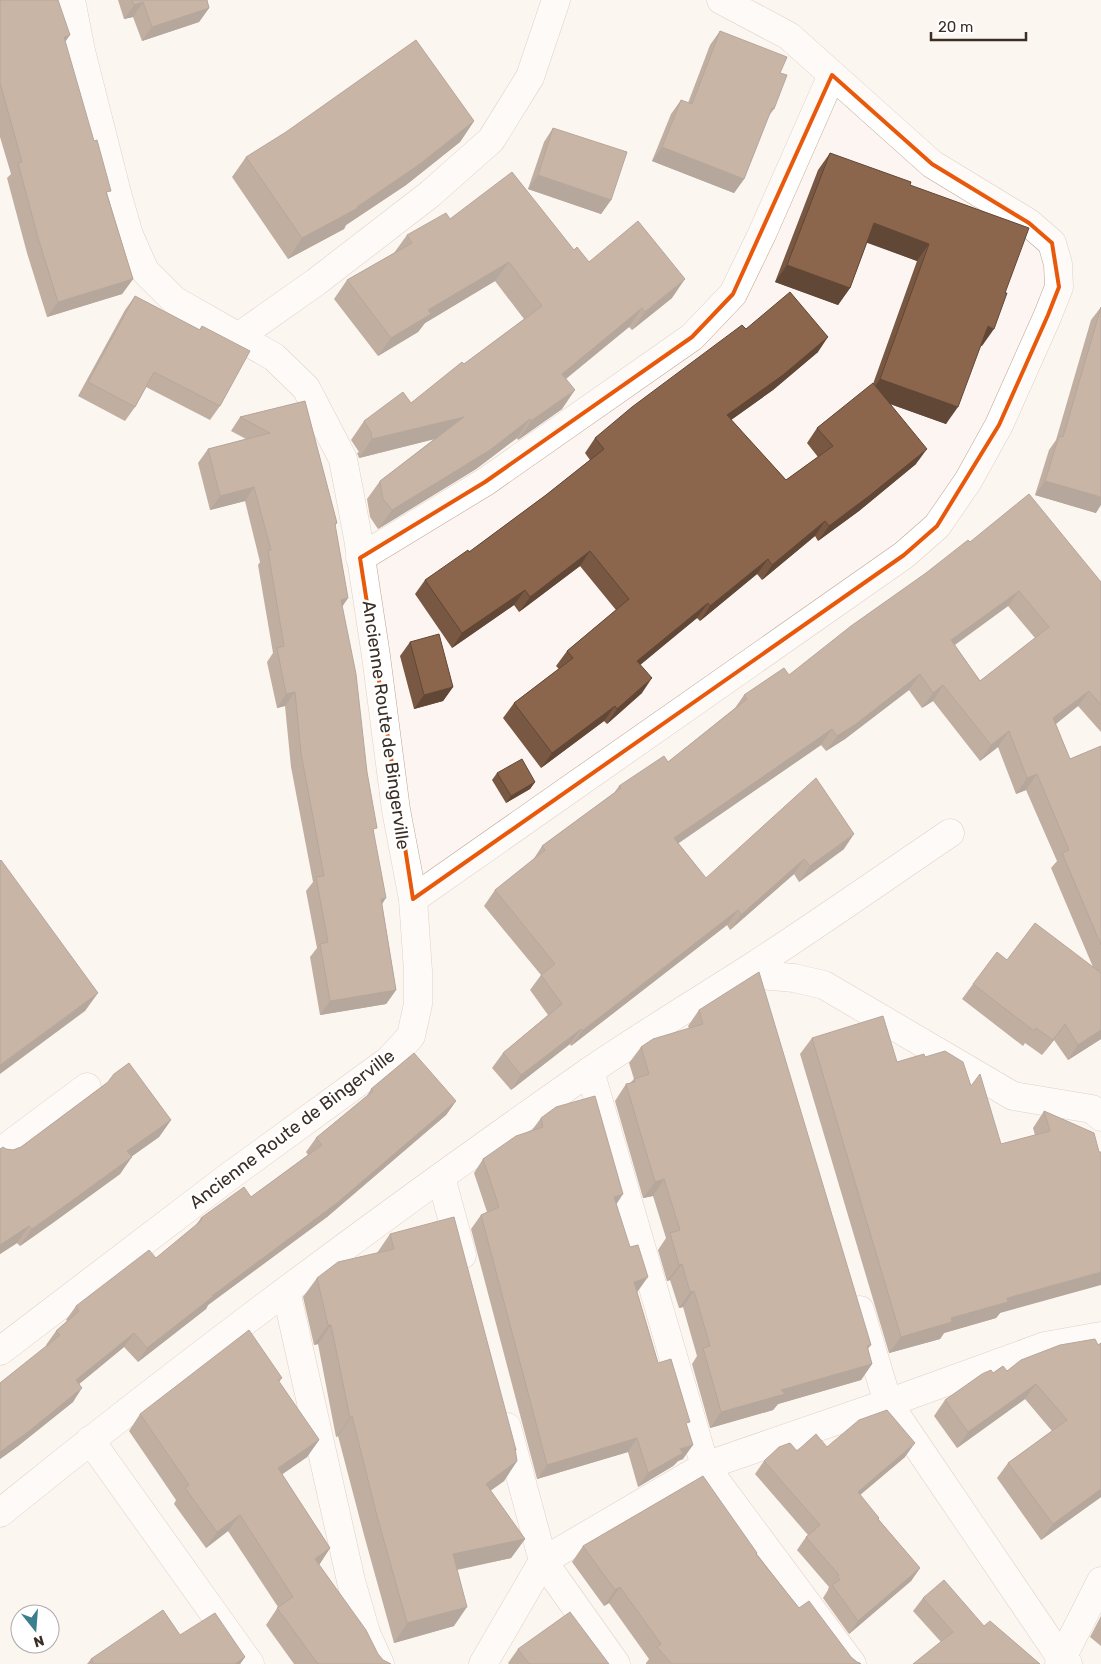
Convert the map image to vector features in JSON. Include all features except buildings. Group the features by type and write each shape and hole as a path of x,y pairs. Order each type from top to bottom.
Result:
{"street":[{"name":"Ancienne Route de Bingerville","path":"0,1351 227,1178 389,1060 410,1036 418,1004 418,971 413,900 396,810 376,656 344,459 306,388 274,357 174,300 145,271 129,235 118,197 81,51 71,0"},
{"path":"238,337 316,282 430,194 490,140 530,77 556,0"},
{"path":"413,900 904,555 937,526 968,481 999,425 1059,287 1058,264 1052,243 1030,223 932,164 789,36 721,0"},
{"path":"360,558 485,482 692,338 733,294 762,234 832,75"},
{"path":"0,1513 90,1440 286,1291 441,1177 590,1071 758,969 950,833"},
{"path":"758,969 768,1003"},
{"path":"758,969 824,985 1013,1096 1092,1109 1101,1117"},
{"path":"590,1071 705,1466 852,1664"},
{"path":"0,1152 88,1087"},
{"path":"441,1177 469,1282"},
{"path":"854,1289 888,1404 1063,1662"},
{"path":"286,1291 351,1582 366,1633 380,1664"},
{"path":"483,1664 543,1561 705,1466 888,1404 1045,1346 1101,1336"},
{"path":"502,1407 543,1561 616,1664"},
{"path":"90,1440 250,1664"},
{"path":"1063,1662 1101,1580"}],"highlighted area":[{"path":"832,75 932,164 1029,223 1052,243 1059,287 1048,315 999,425 937,526 904,555 413,899 360,558 485,482 692,337 733,294"}]}
